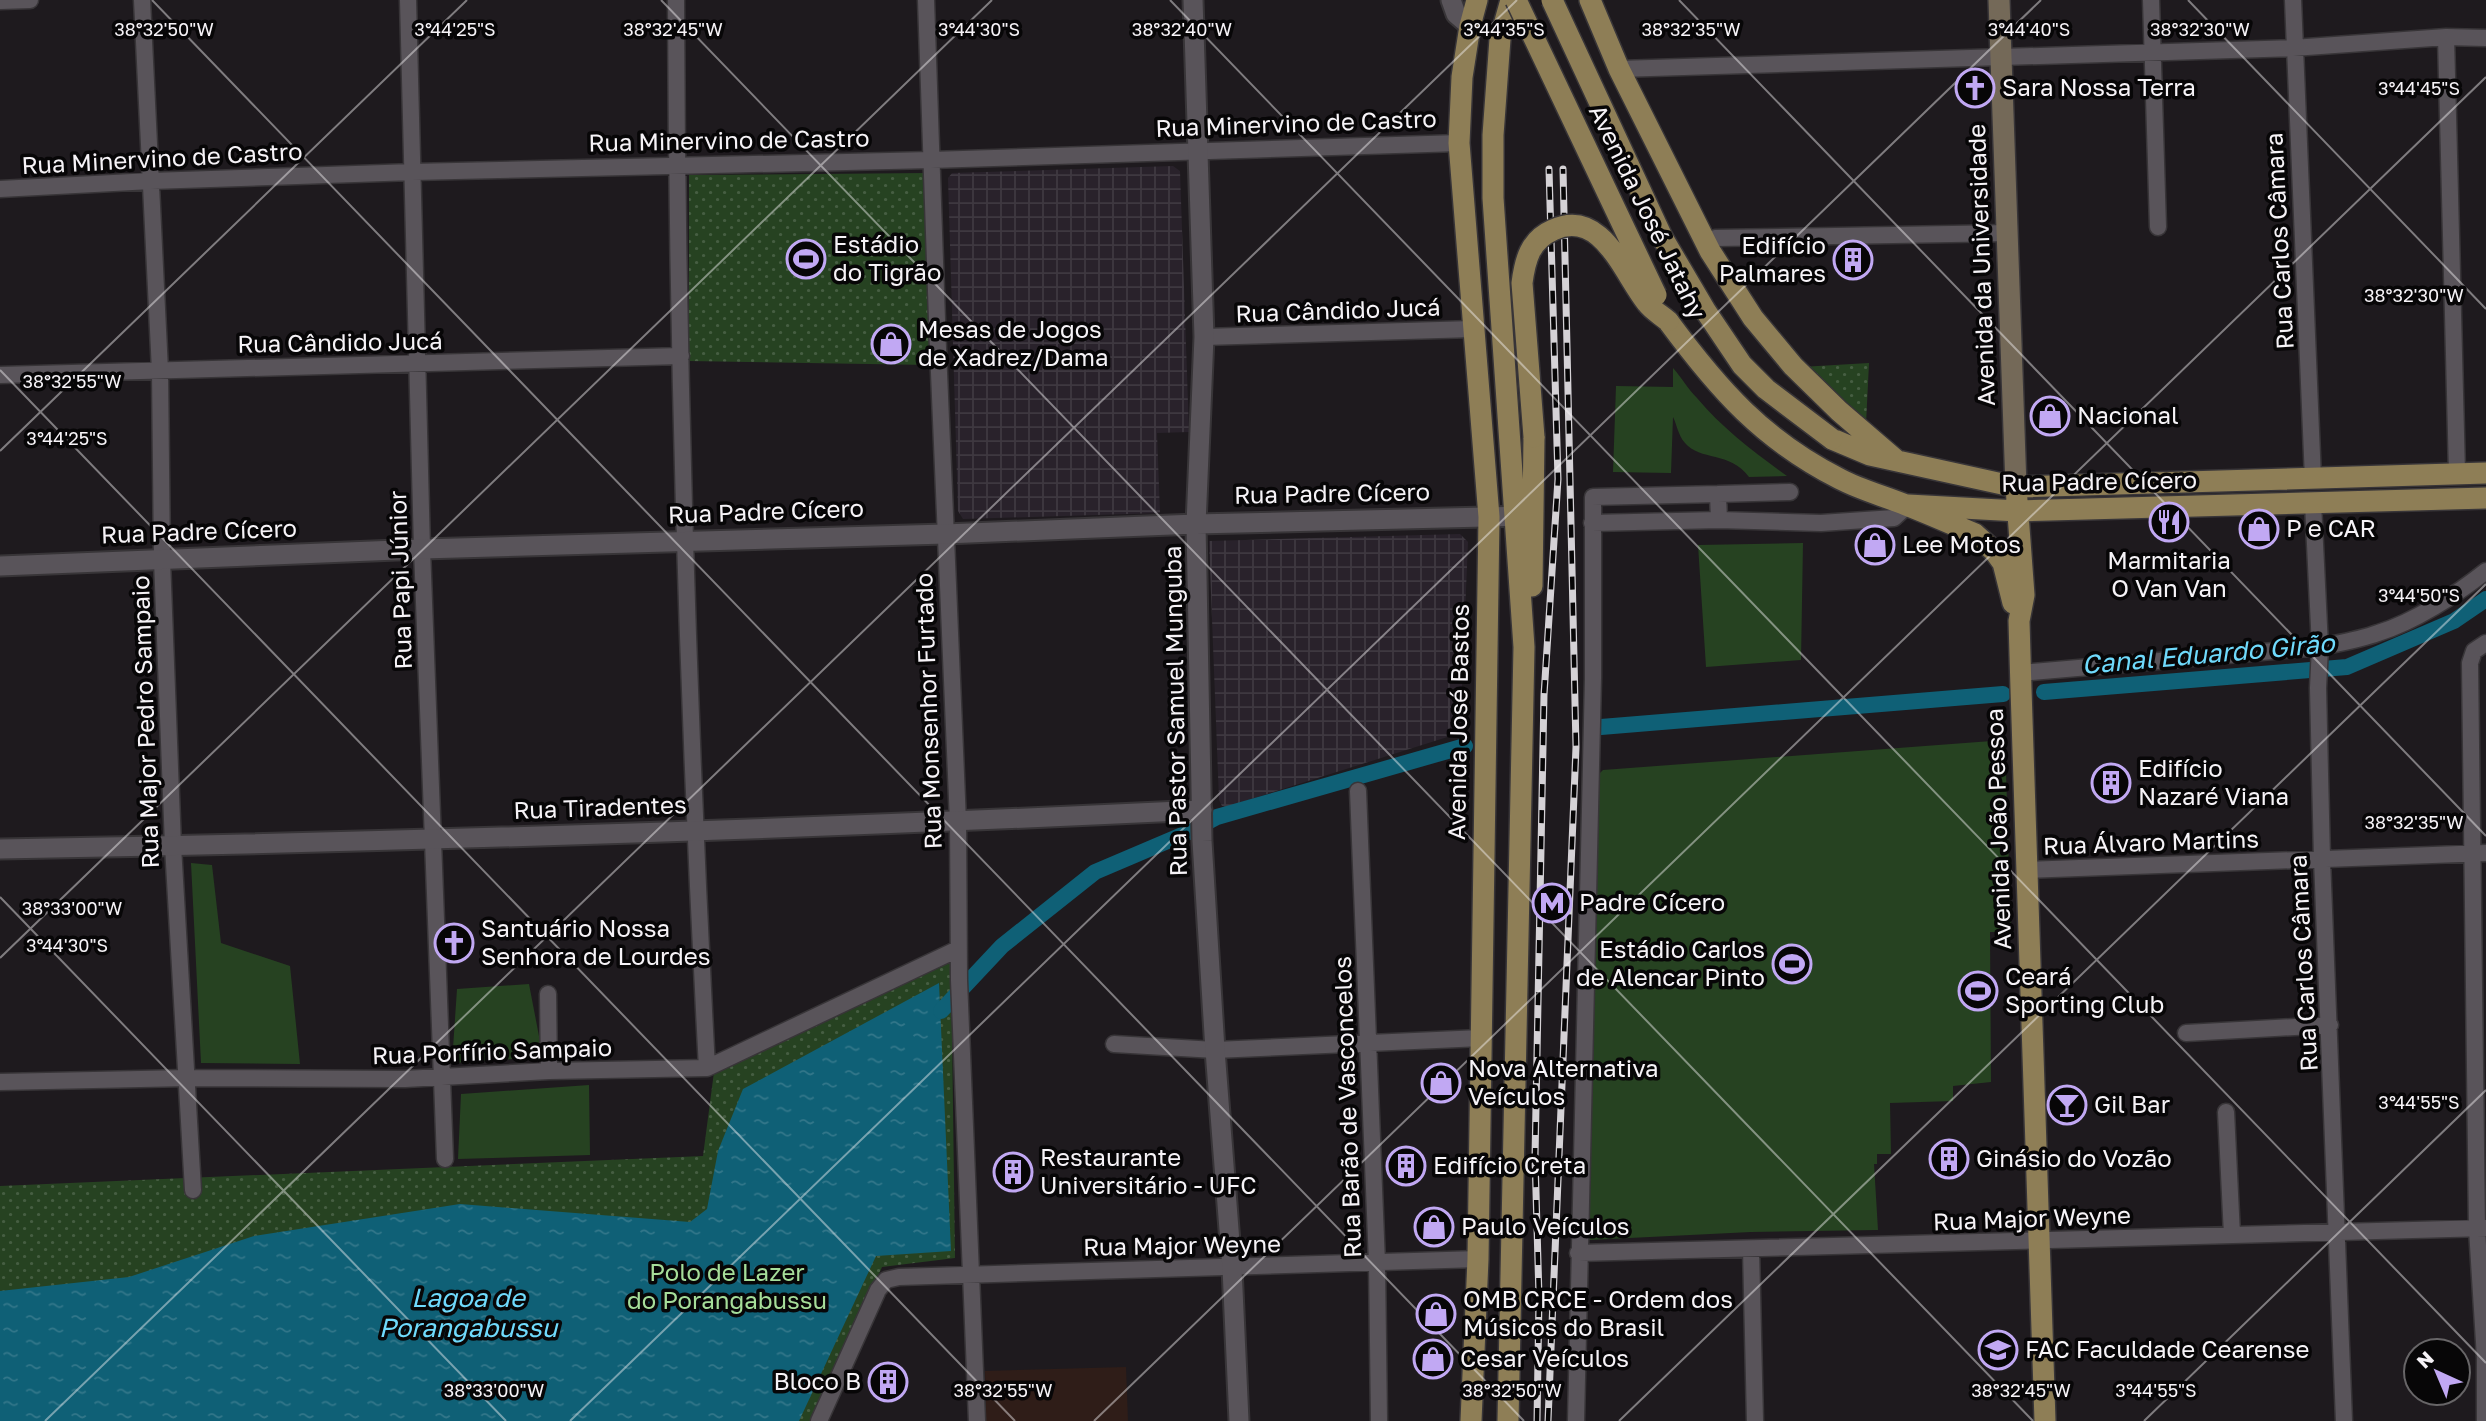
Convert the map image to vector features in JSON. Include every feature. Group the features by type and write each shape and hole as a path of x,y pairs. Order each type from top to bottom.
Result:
{"main road":[{"name":"Avenida José Bastos","path":"1471,1421 1478,1259 1489,517 1459,143 1462,77 1477,0"},
{"path":"1508,1421 1524,647 1524,516 1493,198 1493,135 1500,39 1513,0"},
{"name":"Avenida José Jatahy","path":"1513,0 1668,321 1700,364 1736,406 1774,439 1813,465 1844,481 1908,505"},
{"name":"Avenida José Jatahy","path":"1552,0 1662,237 1705,310 1742,365 1758,381 1832,439 1870,455 1896,460"},
{"path":"1590,0 1619,69 1710,251 1753,318 1793,366 1829,402 1896,460"},
{"name":"Avenida da Universidade","path":"1999,0 2016,487"},
{"path":"1524,516 1534,437 1522,283 1525,258 1535,244 1546,233 1560,226 1575,225 1596,234 1620,259 1648,305 1668,321"},
{"name":"Rua Padre Cícero","path":"1896,460 2016,487 2486,473"},
{"name":"Avenida João Pessoa","path":"2016,487 2024,594 2019,621 2020,673 2045,1421"},
{"name":"Rua Padre Cícero","path":"1908,505 2018,511 2486,498"},
{"path":"1908,505 1975,534 1995,552 2009,578 2010,593 2019,621"}],"street":[{"path":"0,1 30,0"},
{"name":"Rua Major Pedro Sampaio","path":"142,0 160,371 162,560 173,846 193,1190"},
{"name":"Rua Papi Júnior","path":"408,0 422,549 445,1159"},
{"path":"676,0 676,164 694,830 707,1068"},
{"name":"Rua Monsenhor Furtado","path":"926,0 958,822 959,981 977,1421"},
{"name":"Rua Pastor Samuel Munguba","path":"1193,0 1204,337 1196,524 1202,841 1232,1268 1239,1421"},
{"path":"1451,0 1456,14 1470,26"},
{"path":"2151,0 2158,228"},
{"name":"Rua Carlos Câmara","path":"2292,0 2313,479"},
{"path":"1619,69 2293,48 2446,37 2486,38"},
{"path":"2446,37 2457,473"},
{"name":"Rua Minervino de Castro","path":"0,189 413,172 1459,143"},
{"path":"1715,238 2008,233"},
{"name":"Rua Cândido Jucá","path":"1204,337 1473,329"},
{"name":"Rua Cândido Jucá","path":"0,375 681,356"},
{"path":"1576,1421 1593,678 1593,497 1790,492"},
{"path":"1718,494 1719,520"},
{"name":"Rua Carlos Câmara","path":"2313,503 2319,651 2322,859 2344,1421"},
{"name":"Rua Padre Cícero","path":"1592,523 1719,520 1821,523 1894,518 1908,505"},
{"name":"Rua Padre Cícero","path":"0,566 422,549 1524,516"},
{"path":"2020,673 2319,651 2400,625 2470,584 2486,571"},
{"path":"2480,647 2470,663 2479,854 2486,1421"},
{"name":"Rua Barão de Vasconcelos","path":"1358,791 1377,1263 1379,1421"},
{"name":"Rua Tiradentes","path":"0,849 433,839 1202,814"},
{"name":"Rua Álvaro Martins","path":"2027,870 2479,854"},
{"name":"Rua Porfírio Sampaio","path":"0,1082 323,1080 707,1068 958,949"},
{"path":"548,993 549,1071"},
{"path":"2186,1033 2330,1024"},
{"path":"1114,1044 1215,1050 1481,1038"},
{"path":"2226,1112 2232,1236"},
{"name":"Rua Major Weyne","path":"1578,1253 2482,1229"},
{"path":"1751,1249 1755,1421"},
{"name":"Rua Major Weyne","path":"820,1421 878,1290 886,1280 972,1274 1478,1259"}],"shaded area":[{"path":"1173,166 1180,171 1189,432 1157,433 1160,513 963,519 958,511 948,178 952,173"},
{"path":"1460,534 1468,542 1460,733 1226,807 1222,806 1219,800 1209,541"},
{"path":"1126,1367 1128,1421 986,1421 985,1371"}],"green space":[{"name":"Estádio do Tigrão","path":"929,173 930,365 689,361 689,175"},
{"path":"1869,363 1866,424 1801,367"},
{"path":"1673,368 1717,420 1787,476 1749,477 1733,463 1691,449 1681,437 1673,417 1671,473 1613,472 1616,386 1673,387"},
{"path":"1803,543 1801,660 1706,667 1698,545"},
{"name":"Estádio Carlos de Alencar Pinto","path":"2005,740 2011,932 1990,932 1991,1082 1953,1086 1953,1101 1890,1103 1891,1154 1877,1154 1877,1164 1874,1164 1878,1230 1751,1232 1589,1240 1599,774 1603,770"},
{"path":"191,863 212,865 221,943 290,966 300,1064 201,1063"},
{"name":"Lagoa de Porangabussu","path":"951,957 955,1258 882,1267 815,1421 0,1421 0,1186 703,1156 714,1072"},
{"path":"529,984 543,1057 452,1063 457,989"},
{"path":"589,1085 590,1155 458,1159 461,1094"}],"water":[{"name":"Lagoa de Porangabussu","path":"939,983 951,1251 876,1256 799,1421 0,1421 0,1291 129,1277 254,1236 460,1204 690,1222 707,1209 718,1151 743,1089"}],"waterway":[{"name":"Canal Eduardo Girão","path":"2044,692 2347,667 2454,621 2486,599"},
{"name":"Canal Eduardo Girão","path":"1601,727 2003,694"},
{"path":"941,1011 1002,946 1095,872 1189,832 1217,817 1465,746"}],"railway":[{"path":"1537,1421 1539,1297 1535,1157 1544,695 1558,479 1549,169"},
{"path":"1548,1421 1576,747 1563,169"}],"place":[{"name":"Sara Nossa Terra","path":"1975,88"},
{"name":"Estádio do Tigrão","path":"806,259"},
{"name":"Edifício Palmares","path":"1853,260"},
{"name":"Mesas de Jogos de Xadrez/Dama","path":"891,344"},
{"name":"Nacional","path":"2050,416"},
{"name":"Marmitaria O Van Van","path":"2169,522"},
{"name":"P e CAR","path":"2259,529"},
{"name":"Lee Motos","path":"1875,545"},
{"name":"Edifício Nazaré Viana","path":"2111,783"},
{"name":"Padre Cícero","path":"1552,903"},
{"name":"Santuário Nossa Senhora de Lourdes","path":"454,943"},
{"name":"Estádio Carlos de Alencar Pinto","path":"1792,964"},
{"name":"Ceará Sporting Club","path":"1978,991"},
{"name":"Nova Alternativa Veículos","path":"1441,1083"},
{"name":"Gil Bar","path":"2067,1105"},
{"name":"Ginásio do Vozão","path":"1949,1159"},
{"name":"Edifício Creta","path":"1406,1166"},
{"name":"Restaurante Universitário - UFC","path":"1013,1172"},
{"name":"Paulo Veículos","path":"1434,1227"},
{"name":"OMB CRCE - Ordem dos Músicos do Brasil","path":"1436,1314"},
{"name":"FAC Faculdade Cearense","path":"1998,1350"},
{"name":"Cesar Veículos","path":"1433,1359"},
{"name":"Bloco B","path":"888,1382"}],"park label":[{"name":"Polo de Lazer do Porangabussu","path":"727,1287"}]}
